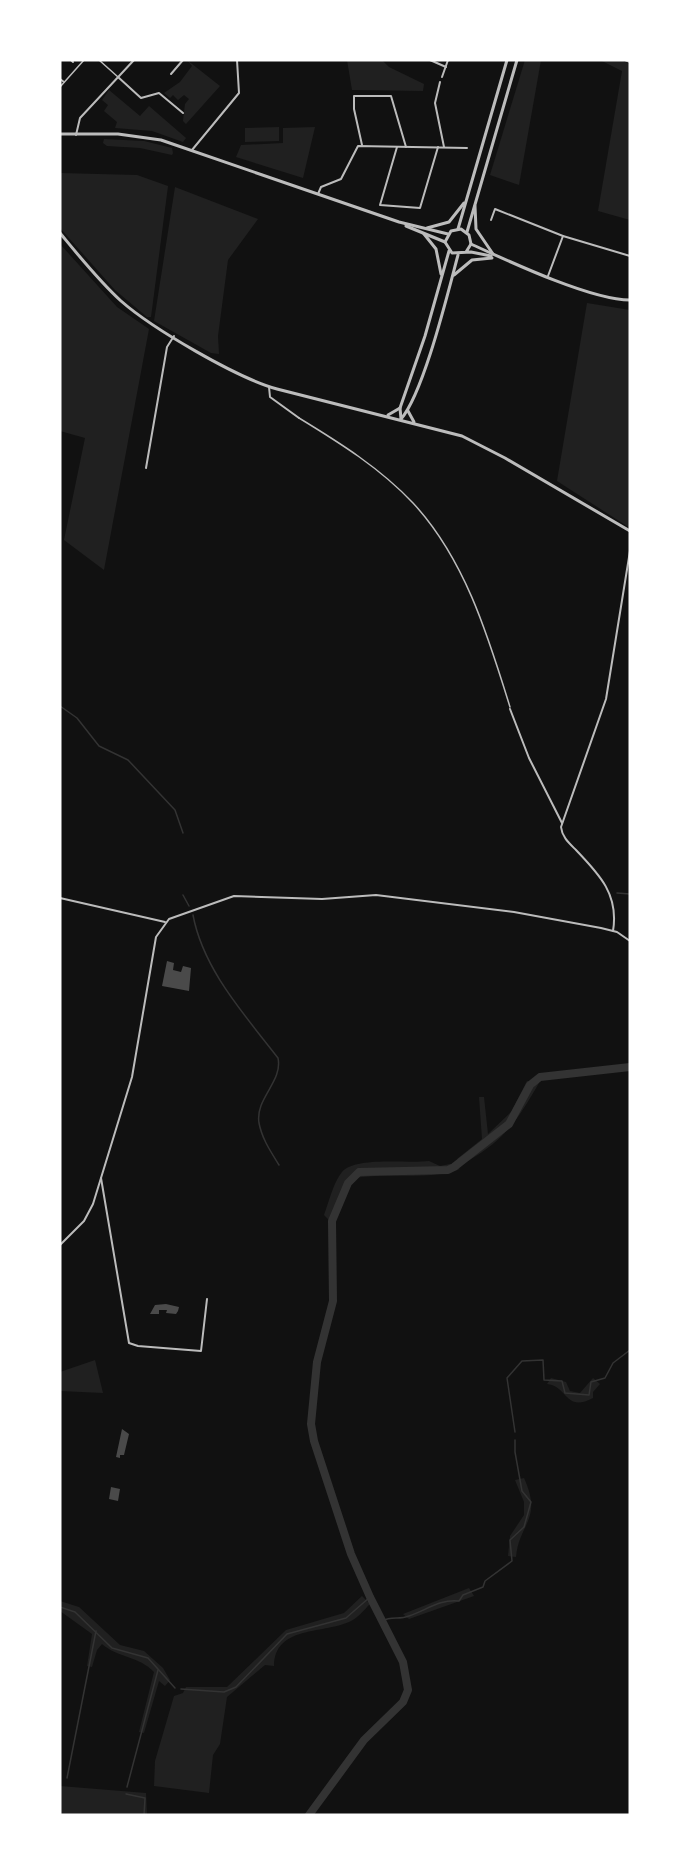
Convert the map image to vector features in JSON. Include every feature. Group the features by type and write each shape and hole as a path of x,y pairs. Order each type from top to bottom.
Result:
{"street":[{"path":"60,87 84,60"},
{"path":"99,60 141,98 159,93 183,113"},
{"path":"76,135 78,121 134,60"},
{"path":"171,74 183,60"},
{"path":"192,150 239,93 237,60"},
{"path":"430,60 446,67"},
{"path":"442,77 448,60"},
{"path":"458,229 507,60"},
{"path":"517,60 467,232 471,244 497,257 606,297 630,300"},
{"path":"625,60 630,62"},
{"path":"60,79 63,82"},
{"path":"440,82 435,103 444,147"},
{"path":"362,146 354,109 354,96 392,96 406,147"},
{"path":"60,134 134,136 192,150 399,222 448,234 458,229 467,232"},
{"path":"318,194 321,186 341,179 355,147 467,148"},
{"path":"397,147 380,205 420,208 438,147"},
{"path":"422,228 446,224 466,200"},
{"path":"475,202 476,230 497,257"},
{"path":"491,220 495,210 563,236 630,256"},
{"path":"399,222 445,242"},
{"path":"60,233 122,302 174,336 250,379 269,387 414,422 481,445 630,531"},
{"path":"424,234 439,255 441,278"},
{"path":"401,419 400,408 419,356 449,251 445,242 448,234"},
{"path":"548,276 563,236"},
{"path":"466,252 471,244"},
{"path":"449,251 458,255 466,252 497,257"},
{"path":"401,419 408,411 458,255"},
{"path":"452,276 472,260 497,257"},
{"path":"146,468 167,347 174,336"},
{"path":"269,387 270,397 384,475 413,503 441,540 474,601 529,758 562,823"},
{"path":"386,415 400,408"},
{"path":"408,411 414,422"},
{"path":"613,931 615,910 608,889 568,843 561,831 606,699 617,619 630,551"},
{"path":"60,898 165,922 201,906 234,896 322,899 376,895 514,912 613,931 630,941"},
{"path":"60,1245 88,1215 101,1178 132,1077 147,1006 154,946 165,922"},
{"path":"101,1178 129,1343 138,1347 201,1351 207,1299"}],"shaded area":[{"path":"187,60 220,86 186,124 183,121 185,104 189,99 184,95 178,100 173,95 170,98 164,93 180,82 192,66"},
{"path":"347,60 382,60 389,67 424,84 423,91 352,90"},
{"path":"525,60 541,60 519,185 490,175"},
{"path":"600,60 621,60 630,64 630,220 598,211 622,71"},
{"path":"109,90 140,116 149,106 186,138 183,142 152,131 115,128 117,122 104,111 108,105 102,100"},
{"path":"279,127 279,141 245,142 245,128"},
{"path":"315,127 303,178 236,157 241,145 283,143 283,128"},
{"path":"104,139 144,141 172,148 173,153 172,155 140,148 107,146 103,143"},
{"path":"60,173 137,175 168,186 151,317 147,317 115,290 60,228"},
{"path":"175,187 258,219 228,260 218,336 219,354 211,353 154,321"},
{"path":"60,244 117,307 149,329 104,570 64,540 85,438 60,431"},
{"path":"587,303 630,310 630,528 557,481"},
{"path":"527,1081 539,1083 502,1136 468,1161 457,1159 482,1139 479,1097 484,1097 488,1134 511,1112"},
{"path":"429,1161 440,1166 450,1164 460,1169 434,1175 353,1178 330,1221 324,1215 336,1182 342,1172 349,1167 370,1162"},
{"path":"95,1360 103,1393 60,1391 60,1372"},
{"path":"551,1378 566,1382 570,1391 580,1393 593,1378 600,1384 593,1392 593,1398 577,1402 572,1401 554,1386 547,1384"},
{"path":"524,1478 529,1492 531,1512 521,1536 516,1557 508,1556 510,1536 524,1515 524,1502 515,1480"},
{"path":"469,1588 474,1596 409,1619 403,1614"},
{"path":"362,1596 370,1604 355,1619 338,1626 291,1638 282,1644 276,1653 274,1666 265,1665 227,1697 220,1744 213,1755 209,1793 154,1786 155,1761 174,1696 183,1693 186,1687 227,1687 286,1630 344,1613"},
{"path":"60,1601 79,1607 120,1645 144,1651 163,1668 170,1680 165,1686 159,1681 144,1733 139,1732 154,1672 142,1663 108,1649 102,1644 97,1650 92,1667 87,1666 92,1634 60,1611"},
{"path":"60,1786 146,1793 147,1815 60,1815"}],"building":[{"path":"167,961 174,963 173,970 181,972 183,966 191,968 189,991 162,986"},
{"path":"166,1304 179,1307 176,1314 166,1313 167,1310 159,1310 159,1314 150,1314 155,1305"},
{"path":"122,1429 129,1434 124,1455 120,1455 120,1458 116,1457"},
{"path":"111,1487 120,1489 118,1501 109,1499"}],"waterway":[{"path":"60,706 77,718 99,746 128,760 175,810 183,833"},
{"path":"617,893 630,894"},
{"path":"183,895 189,906"},
{"path":"193,915 198,935 215,972 239,1008 278,1058 277,1075 261,1106 259,1123 267,1145 279,1165"},
{"path":"309,1815 364,1740 403,1702 408,1690 403,1662 351,1554 314,1441 311,1424 317,1362 333,1301 332,1221 348,1183 359,1172 448,1170 509,1124 530,1085 540,1077 630,1067"},
{"path":"515,1432 507,1378 522,1361 543,1360 544,1380 562,1381 565,1393 589,1395 591,1382 605,1378 613,1363 630,1350"},
{"path":"382,1621 415,1614 445,1602 459,1601 463,1595 483,1587 485,1581 512,1561 510,1540 524,1527 531,1502 522,1491 515,1440"},
{"path":"181,1689 224,1692 236,1687 287,1634 346,1618 370,1597"},
{"path":"60,1607 75,1612 112,1648 148,1658 175,1688"},
{"path":"67,1778 96,1631"},
{"path":"127,1787 158,1670"},
{"path":"126,1794 145,1798 144,1815"}]}
